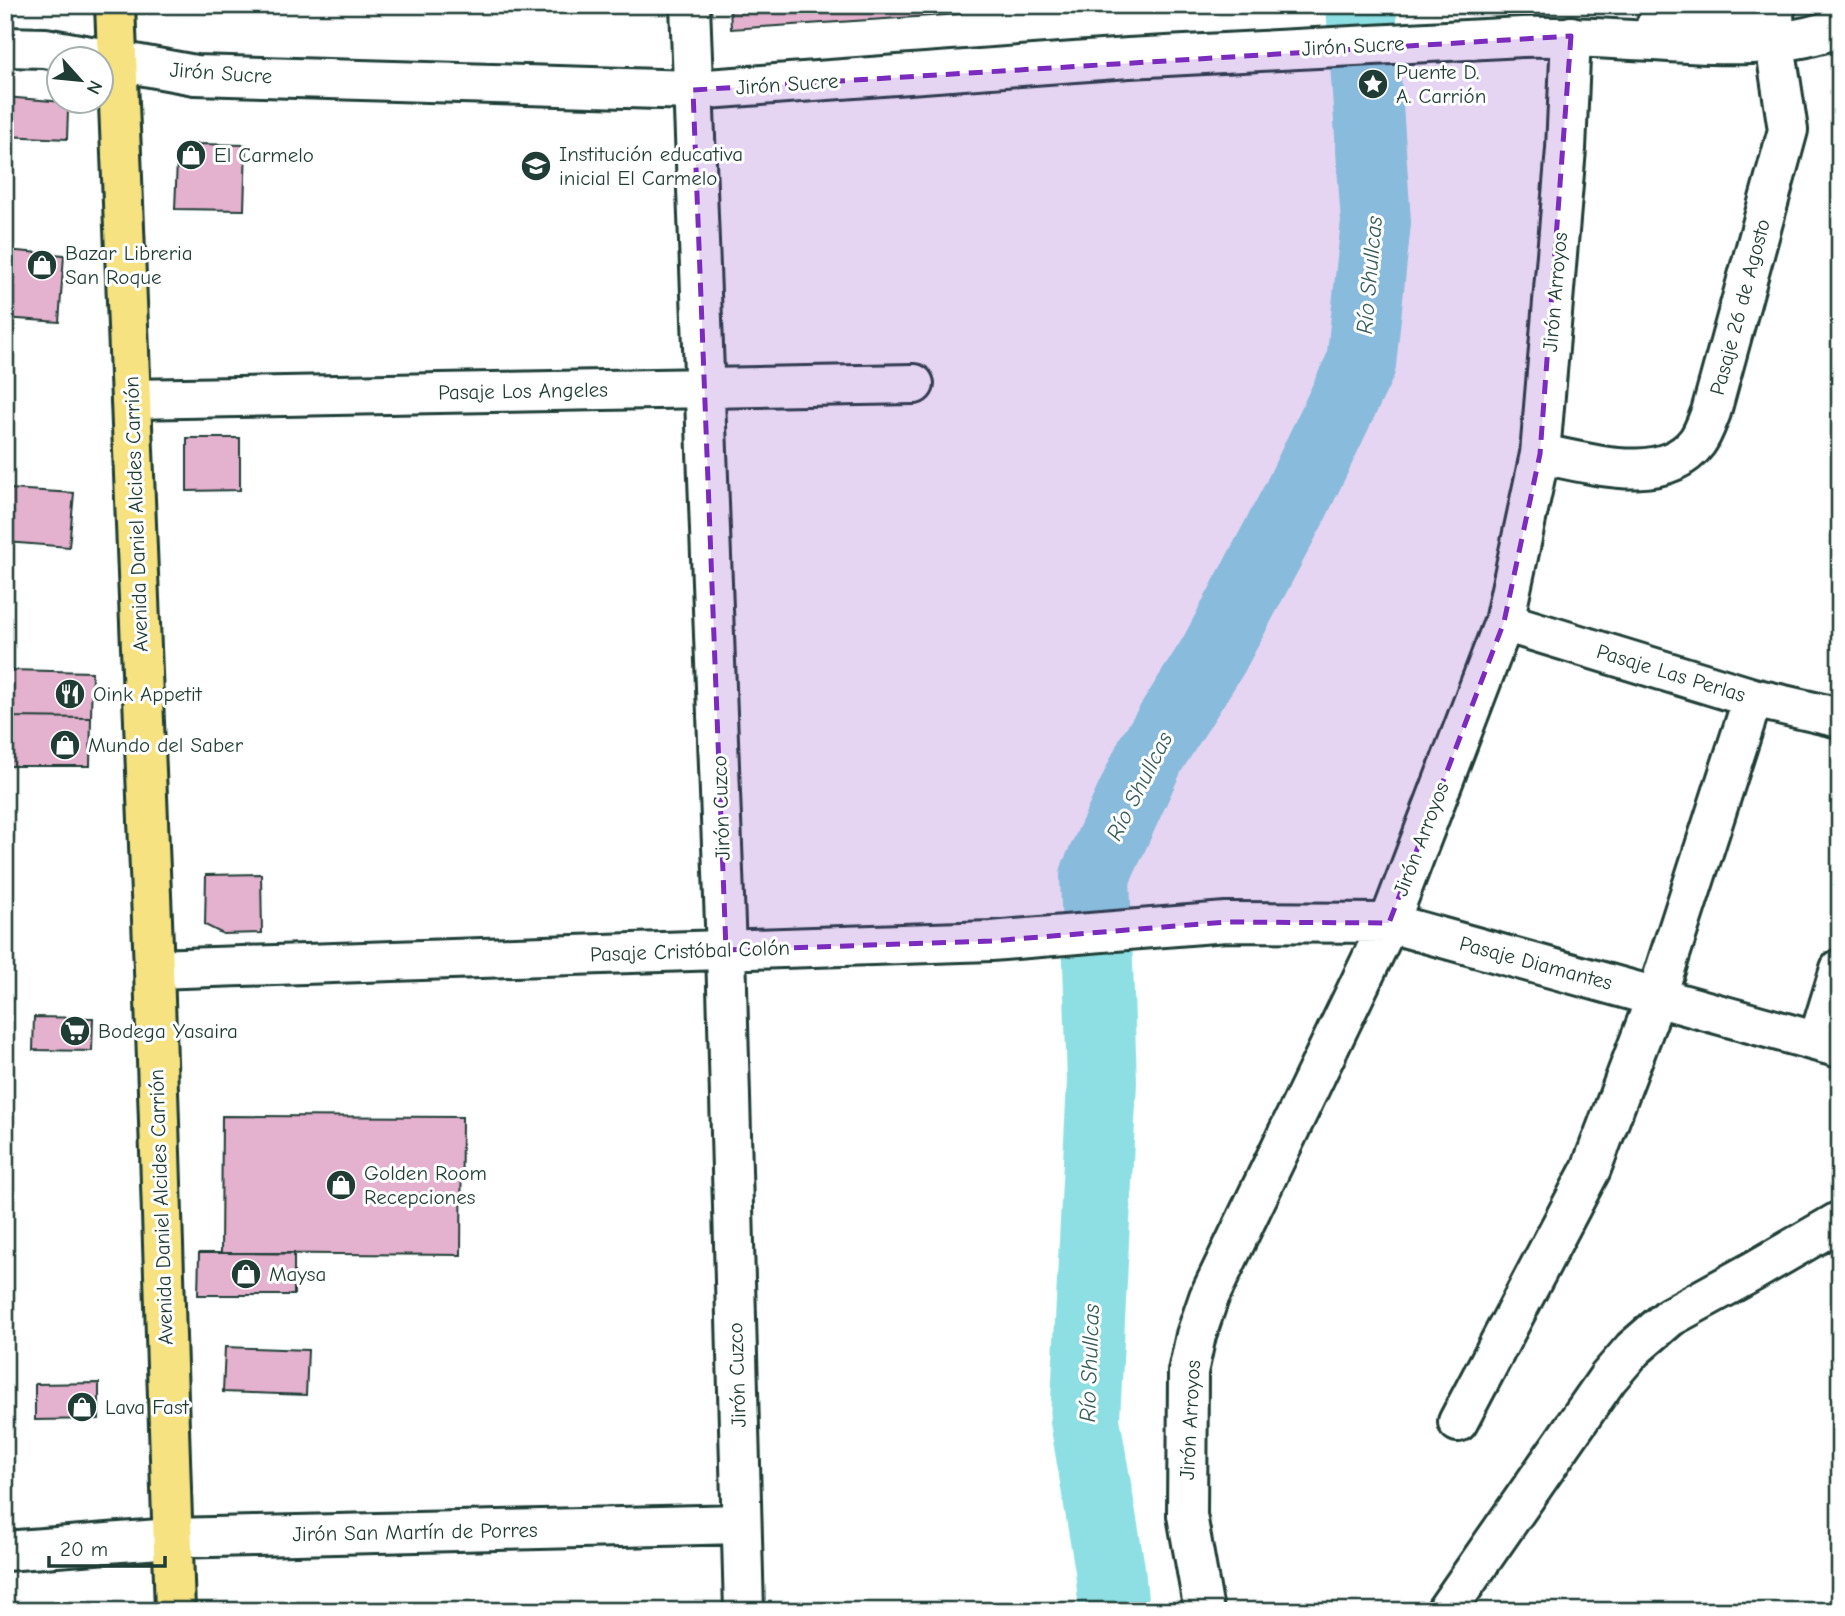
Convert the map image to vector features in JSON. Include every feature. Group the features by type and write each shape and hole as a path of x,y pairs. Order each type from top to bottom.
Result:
{"main road":[{"name":"Avenida Daniel Alcides Carrión","path":"115,5 154,969 175,1611"}],"street":[{"name":"Jirón Cuzco","path":"690,5 726,950 744,1611"},
{"name":"Jirón Sucre","path":"1571,36 1691,21 1776,6"},
{"name":"Pasaje 26 de Agosto","path":"1540,454 1628,470 1654,468 1674,461 1696,443 1711,412 1788,130 1775,44 1776,6"},
{"name":"Jirón Sucre","path":"5,47 45,48 195,75 693,90 1129,58 1522,37 1571,36 1717,45 1775,44 1819,35 1840,27"},
{"name":"Jirón Arroyos","path":"1204,1611 1186,1515 1188,1372 1196,1335 1209,1297 1389,923 1504,622 1540,454 1566,149 1571,36"},
{"name":"Pasaje Los Angeles","path":"131,399 914,384"},
{"name":"Pasaje Las Perlas","path":"1504,622 1753,698 1840,718"},
{"path":"1458,1422 1591,1169 1657,995 1753,698"},
{"name":"Pasaje Cristóbal Colón","path":"154,969 992,941 1226,922"},
{"name":"Pasaje Diamantes","path":"1226,922 1389,923 1829,1044"},
{"path":"1829,1044 1840,969"},
{"path":"1446,1611 1608,1378 1633,1349 1670,1317 1840,1221"},
{"name":"Jirón San Martín de Porres","path":"5,1551 172,1538 741,1524"}],"highlighted area":[{"path":"1571,36 1540,454 1504,622 1389,923 1226,922 991,941 726,950 693,90"}],"building":[{"path":"730,5 961,5 961,14 731,29"},
{"path":"5,97 46,100 46,116 68,116 67,139 5,136"},
{"path":"197,144 246,145 244,210 175,209 177,160 184,149"},
{"path":"5,250 64,255 59,322 5,318"},
{"path":"187,438 240,438 240,490 187,491"},
{"path":"10,489 74,493 69,547 6,542"},
{"path":"10,670 92,672 91,718 9,717"},
{"path":"9,717 91,718 90,766 9,766"},
{"path":"261,874 262,933 223,934 205,925 206,875"},
{"path":"34,1017 93,1018 92,1051 33,1050"},
{"name":"Golden Room Recepciones","path":"222,1116 462,1117 461,1255 221,1253"},
{"name":"Maysa","path":"199,1253 294,1253 294,1295 198,1295"},
{"path":"225,1347 308,1350 306,1395 223,1392"},
{"path":"99,1383 99,1419 35,1420 35,1384"}],"waterway":[{"name":"Río Shullcas","path":"1114,1611 1110,1569 1085,1420 1102,1082 1095,876 1151,754 1213,656 1295,502 1361,364 1376,222 1361,5"}],"place":[{"name":"Puente D. A. Carrión","path":"1373,84"},
{"name":"El Carmelo","path":"191,155"},
{"name":"Institución educativa inicial El Carmelo","path":"536,166"},
{"name":"Bazar Libreria San Roque","path":"42,265"},
{"name":"Oink Appetit","path":"70,694"},
{"name":"Mundo del Saber","path":"65,745"},
{"name":"Bodega Yasaira","path":"75,1031"},
{"name":"Golden Room Recepciones","path":"341,1185"},
{"name":"Maysa","path":"246,1274"},
{"name":"Lava Fast","path":"82,1407"}]}
